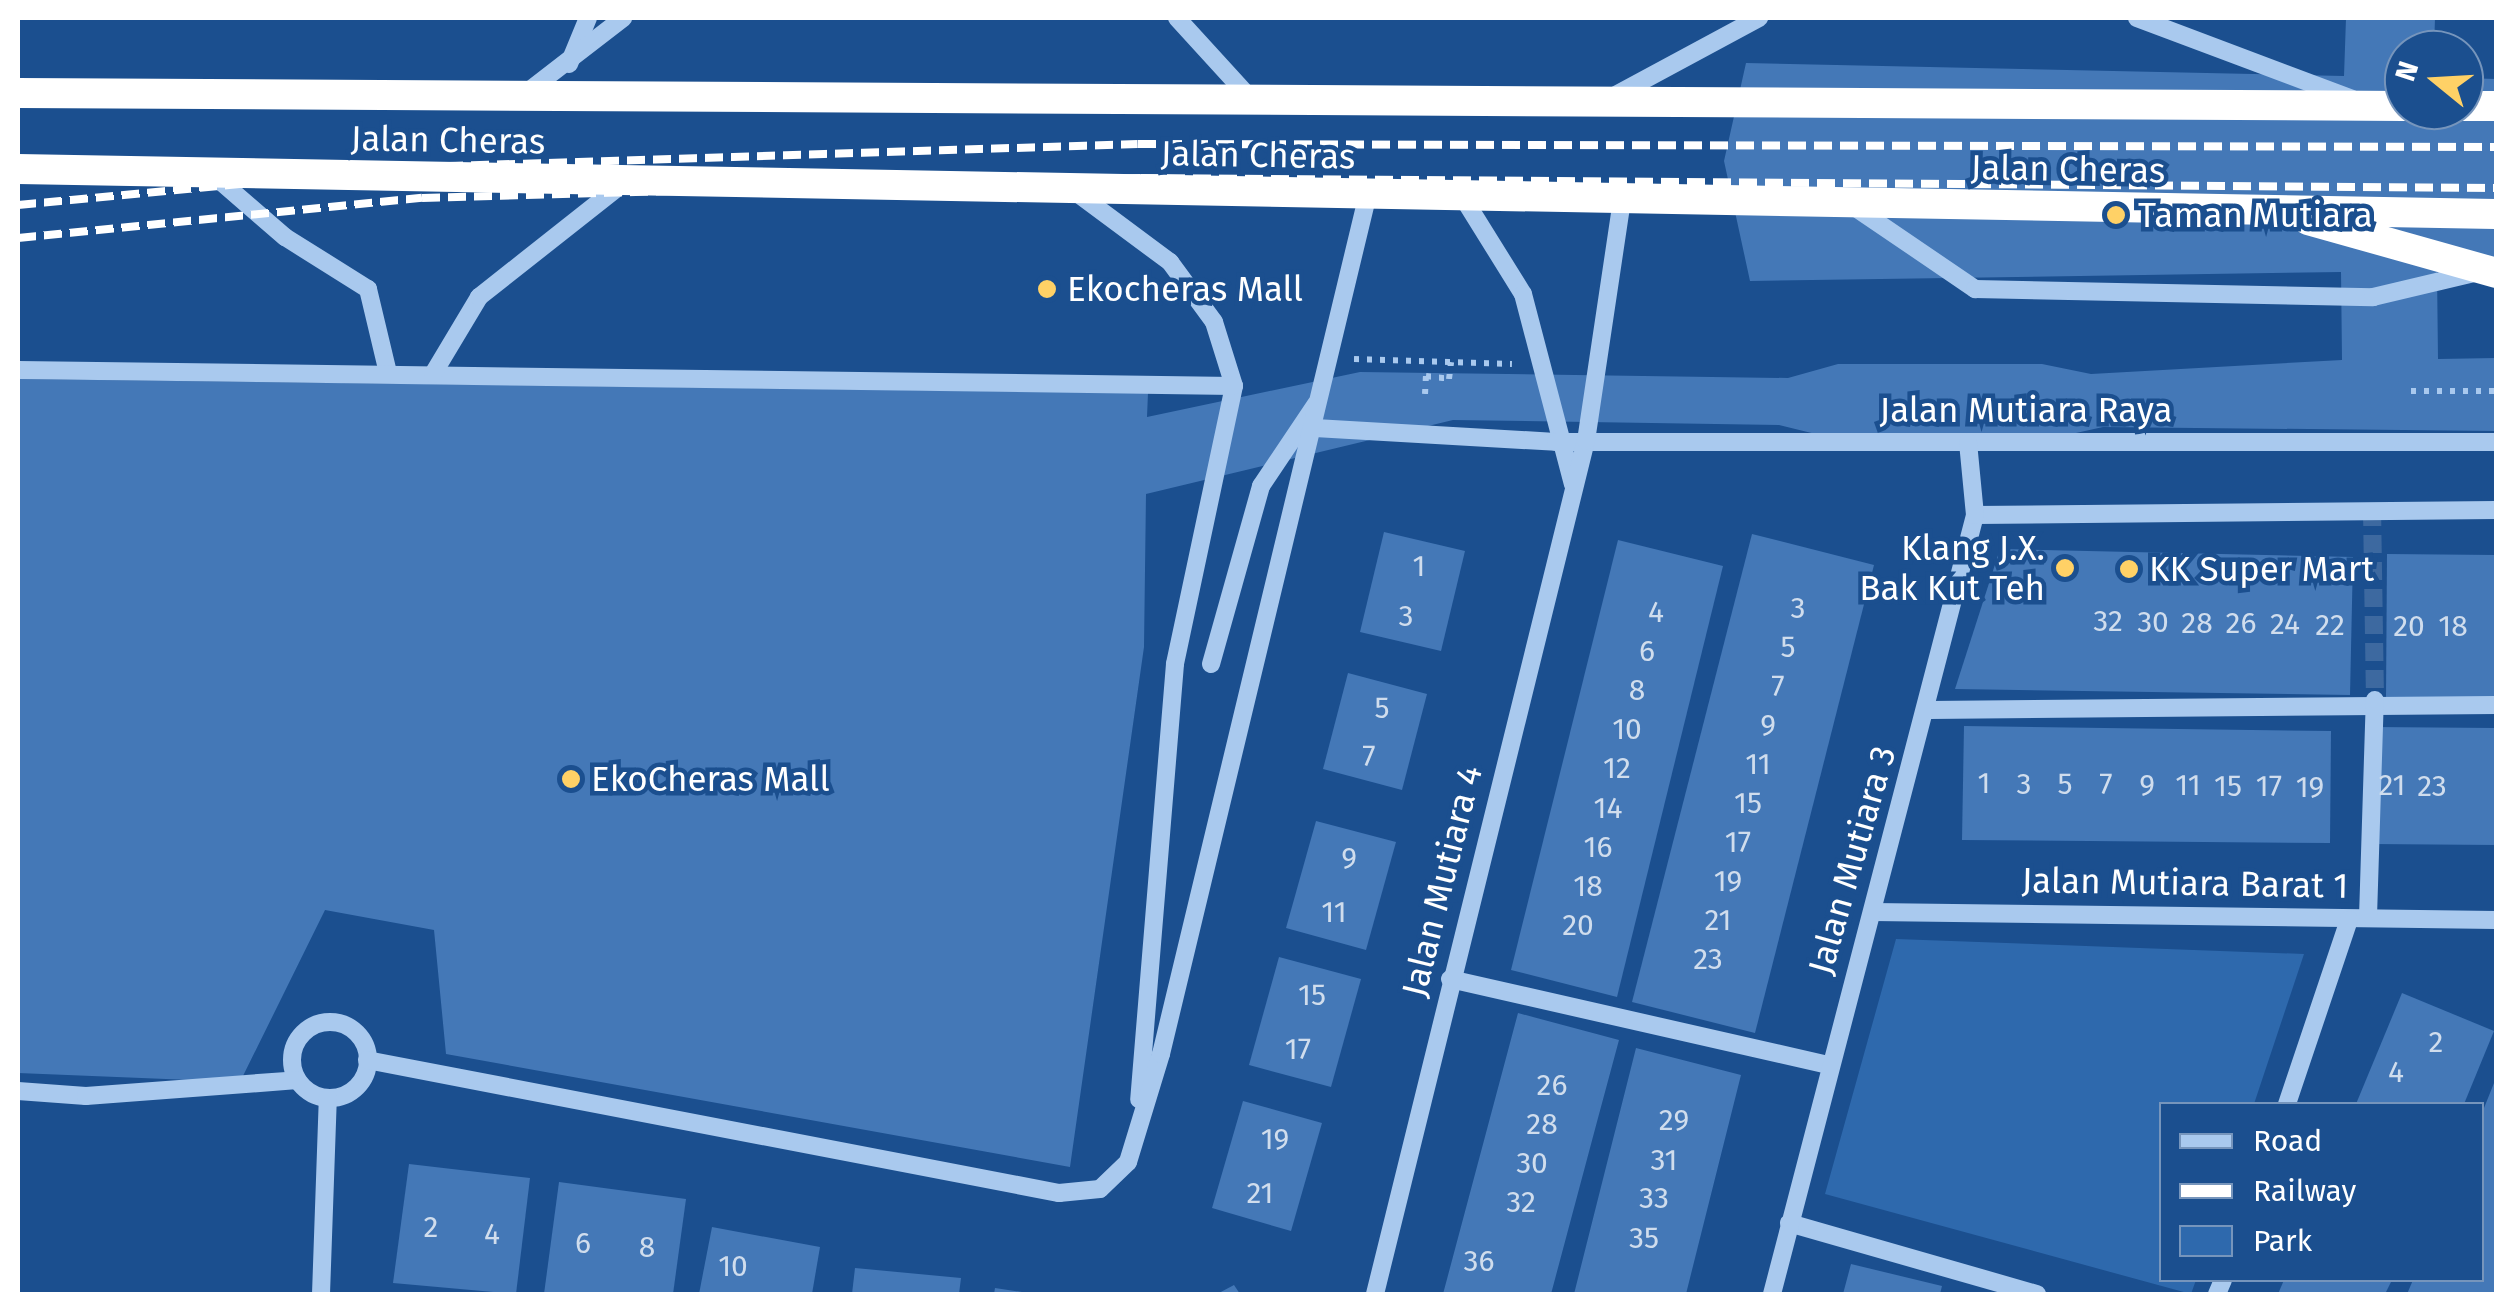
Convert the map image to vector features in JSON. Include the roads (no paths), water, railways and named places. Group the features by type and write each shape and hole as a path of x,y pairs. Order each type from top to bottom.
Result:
{"highway":[{"name":"Jalan Cheras","path":"18,94 2384,106"},
{"name":"Jalan Cheras","path":"18,170 2496,214"},
{"path":"2275,210 2485,273"}],"street":[{"path":"568,64 588,18"},
{"path":"522,96 624,18"},
{"path":"1176,18 1251,100"},
{"path":"1605,102 1759,18"},
{"path":"2137,18 2368,106"},
{"path":"210,173 284,237 368,288 388,374"},
{"path":"433,374 479,297 626,181"},
{"path":"1070,189 1170,262 1214,322 1234,386 1176,664 1139,1115"},
{"path":"368,1060 1059,1193 1100,1189 1128,1162 1316,428 1368,194"},
{"path":"1462,196 1524,294 1536,365 1556,442 1573,485"},
{"name":"Jalan Mutiara 4","path":"1375,1294 1450,978 1586,441 1602,282 1622,199"},
{"path":"1848,203 1975,289 2373,297 2485,273"},
{"path":"18,370 1234,386"},
{"path":"1211,664 1261,486 1325,391"},
{"name":"Jalan Mutiara Raya","path":"1316,428 1556,442 2496,442"},
{"name":"Jalan Mutiara 3","path":"1772,1294 1829,1065 1928,710 1975,515 1968,442"},
{"path":"1975,515 2496,510"},
{"path":"1928,710 2375,700 2496,705"},
{"path":"2289,1102 2358,918 2375,700"},
{"name":"Jalan Mutiara Barat 1","path":"1873,912 2496,920"},
{"path":"1450,978 1829,1065"},
{"path":"298,1080 292,1055 315,1025 351,1028 368,1060"},
{"path":"18,1090 86,1096 298,1080 328,1098 352,1091 368,1060"},
{"path":"321,1294 328,1098"},
{"path":"1789,1223 2037,1294"}],"tunnel":[{"path":"2372,508 2375,700"}],"railway":[{"path":"18,205 419,167 1138,144 2496,147"},
{"path":"18,238 422,198 1141,178 2496,188"}],"place":[{"name":"Taman Mutiara","path":"2116,215"},
{"name":"Ekocheras Mall","path":"1047,289"},
{"name":"Klang J.X. Bak Kut Teh","path":"2065,568"},
{"name":"KK Super Mart","path":"2129,569"},
{"name":"EkoCheras Mall","path":"571,779"}]}
